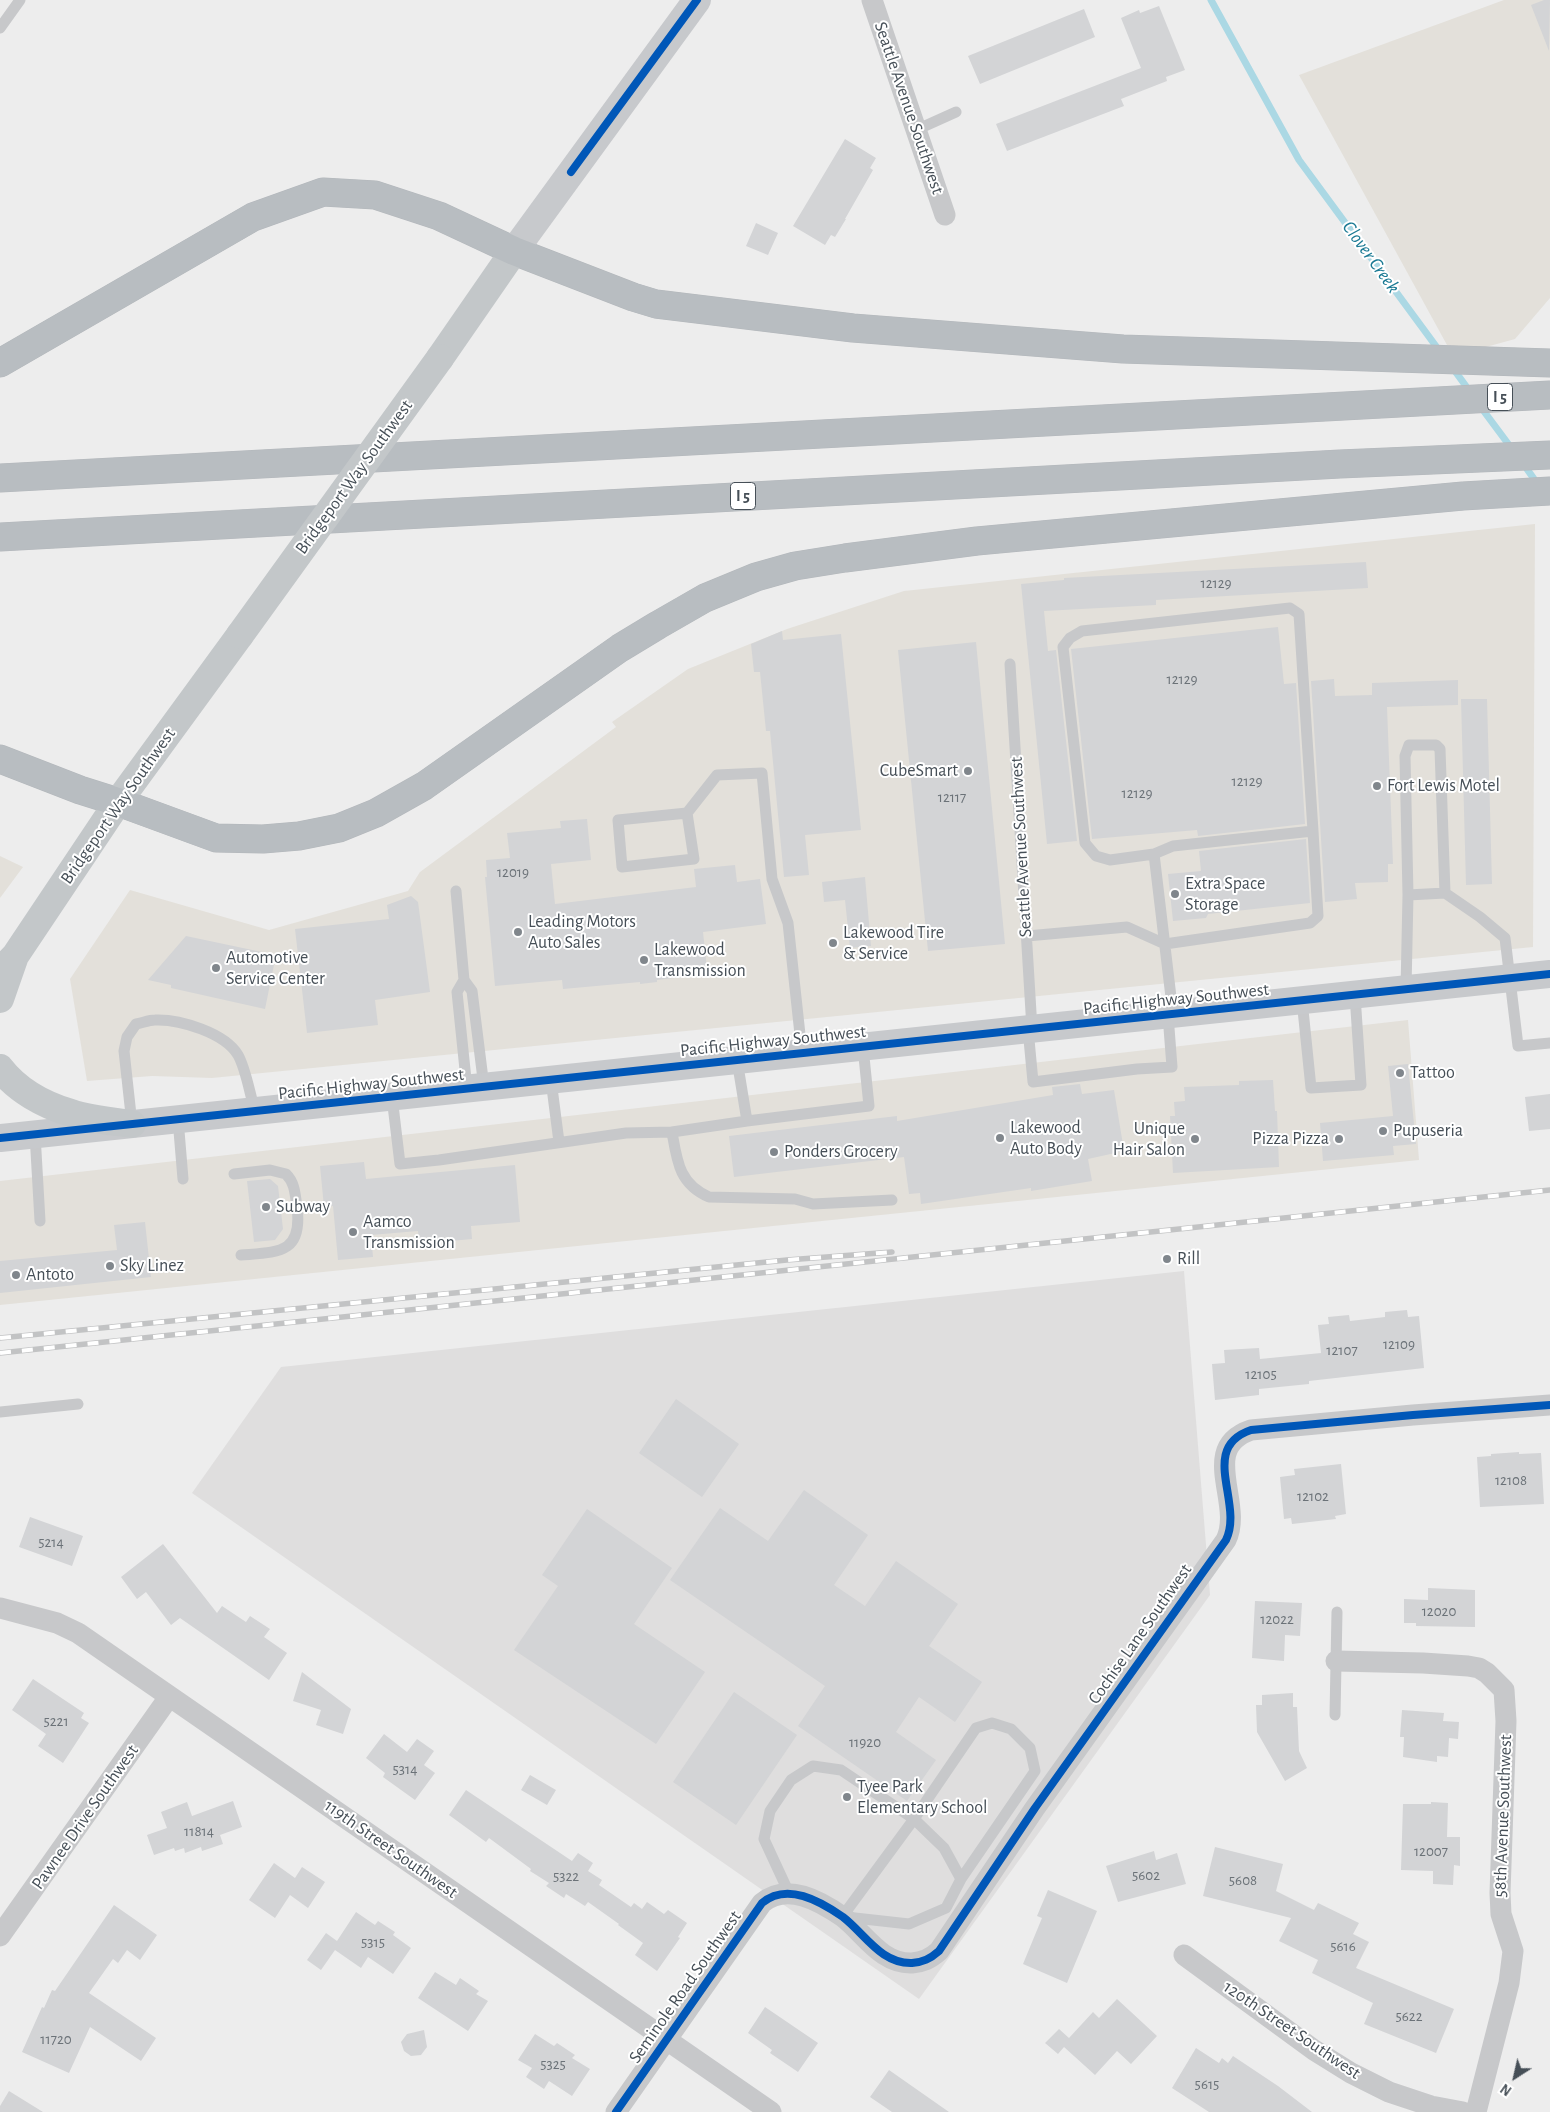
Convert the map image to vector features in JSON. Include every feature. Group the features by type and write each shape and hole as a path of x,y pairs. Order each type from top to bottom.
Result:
{"highway":[{"path":"0,363 253,217 323,192 375,195 439,216 514,251 656,304 853,328 1123,349 1539,362"},
{"name":"I 5","path":"0,478 1550,395"},
{"name":"I 5","path":"0,537 1550,454"},
{"path":"0,759 80,790 216,838 263,839 299,836 339,828 376,813 424,786 620,648 658,625 705,598 756,577 795,566 977,540 1550,491"}],"main road":[{"name":"Bridgeport Way Southwest","path":"0,999 8,963 118,802 440,358 514,251"},
{"path":"0,1068 14,1085 71,1114 132,1124"}],"street":[{"name":"Bridgeport Way Southwest","path":"514,251 697,0"},
{"name":"Seattle Avenue Southwest","path":"872,0 945,215"},
{"name":"Pacific Highway Southwest","path":"0,1138 1550,974"},
{"name":"Cochise Lane Southwest","path":"789,1893 799,1894 820,1903 842,1917 880,1952 901,1963 926,1961 939,1951 1035,1808 1226,1540 1231,1520 1224,1466 1225,1456 1232,1440 1241,1434 1252,1430 1550,1405"},
{"name":"119th Street Southwest","path":"0,1608 57,1623 78,1633 169,1698 388,1846 771,2112"},
{"name":"58th Avenue Southwest","path":"1336,1661 1423,1663 1474,1667 1487,1673 1504,1690 1506,1721 1500,1893 1502,1914 1513,1951 1509,1983 1476,2112"},
{"name":"Pawnee Drive Southwest","path":"0,1936 169,1698"},
{"name":"Seminole Road Southwest","path":"616,2112 762,1903 771,1896 789,1893"},
{"name":"120th Street Southwest","path":"1184,1955 1314,2050 1351,2073 1389,2092 1431,2106 1462,2112"}],"lane":[{"path":"0,28 20,0"},
{"path":"916,130 956,112"},
{"path":"1027,936 1127,927 1164,944 1310,923 1318,916 1313,831 1299,614 1290,608 1082,631 1070,638 1063,647 1085,843 1096,856 1110,860 1154,854 1173,846 1313,831"},
{"name":"Seattle Avenue Southwest","path":"1010,664 1027,936 1033,1082 1137,1069 1172,1067 1170,1014"},
{"path":"1406,989 1408,895 1405,756 1409,745 1436,745 1440,750 1445,893"},
{"path":"687,813 694,859 622,867 618,820 687,813 717,775 762,772 772,879 788,923 802,1053"},
{"path":"1154,854 1170,1014"},
{"path":"456,891 464,980 472,991 476,1088"},
{"path":"1408,895 1445,893 1480,917 1505,938 1518,1046 1550,1044"},
{"path":"464,980 457,992 476,1088"},
{"path":"1302,1000 1311,1088 1361,1085 1355,995"},
{"path":"132,1124 124,1051 127,1037 136,1024 154,1020 187,1025 215,1035 230,1044 239,1056 255,1111"},
{"path":"392,1097 400,1164 439,1160 626,1132 672,1132 869,1106 863,1047"},
{"path":"737,1060 747,1121"},
{"path":"551,1080 559,1142"},
{"path":"178,1119 183,1179"},
{"path":"672,1132 678,1164 684,1178 697,1192 709,1197 794,1199 813,1204 892,1200"},
{"path":"35,1134 40,1220"},
{"path":"234,1174 270,1170 286,1174 294,1185 298,1221 298,1231 294,1238 281,1250 241,1255"},
{"path":"0,1412 78,1404"},
{"path":"1335,1715 1336,1612"},
{"path":"992,1723 1011,1729 1030,1748 1035,1771 961,1879 946,1908 909,1924 842,1917 914,1819 976,1728 992,1723"},
{"path":"789,1893 764,1840 770,1811 791,1780 814,1766 841,1770 914,1819 944,1848 961,1879"}],"shaded area":[{"path":"1504,0 1550,0 1550,298 1515,339 1475,350 1447,345 1299,75"},
{"path":"1535,524 1533,947 212,1078 152,1076 87,1081 70,979 130,890 269,930 408,891 420,872 616,727 612,722 688,669 787,629 904,591"},
{"path":"0,856 23,867 0,898"},
{"path":"1408,1020 1419,1160 0,1305 0,1181"},
{"name":"Tyee Park Elementary School","path":"1184,1271 1210,1595 919,1999 192,1493 281,1367"}],"building":[{"path":"1544,0 1550,0 1549,51 1531,5"},
{"path":"1159,6 1185,70 1166,77 1167,81 1121,99 1124,106 1007,151 996,124 1141,68 1121,18 1139,10 1140,13"},
{"path":"1084,9 1095,37 980,84 968,56"},
{"path":"845,139 876,158 870,168 873,170 846,219 835,237 831,235 825,245 793,226"},
{"path":"756,223 778,233 768,255 746,246"},
{"path":"1366,562 1368,588 1156,600 1156,605 1044,611 1048,651 1056,650 1077,841 1047,844 1021,584 1064,580 1064,578"},
{"path":"1278,627 1284,684 1296,683 1305,824 1198,836 1197,830 1092,839 1071,649"},
{"path":"782,631 783,640 841,634 861,830 805,835 809,875 784,877 770,731 766,731 760,672 754,672 751,644"},
{"path":"976,642 1005,944 928,951 898,650"},
{"path":"1334,679 1335,696 1372,695 1372,683 1458,680 1458,705 1387,707 1393,864 1388,864 1388,882 1355,883 1357,899 1325,902 1311,681"},
{"path":"1461,699 1487,699 1492,884 1466,885"},
{"path":"587,819 591,860 551,864 555,904 696,887 694,869 735,865 737,882 760,879 766,924 703,932 707,969 681,971 682,977 640,984 640,982 563,989 562,980 495,986 485,877 487,877 486,860 510,858 507,833 561,828 560,821"},
{"path":"1306,839 1310,903 1208,914 1206,918 1173,921 1168,874 1201,871 1199,851"},
{"path":"865,877 871,946 850,948 845,900 824,902 822,882"},
{"path":"411,896 418,902 430,992 375,1000 378,1025 307,1033 295,929 389,919 387,905"},
{"name":"Automotive Service Center","path":"186,936 276,955 265,1009 171,988 171,985 148,980"},
{"path":"1408,1064 1416,1144 1393,1146 1394,1155 1323,1161 1320,1123 1393,1116 1388,1066"},
{"path":"1273,1080 1275,1111 1277,1111 1279,1167 1173,1173 1170,1116 1175,1116 1174,1102 1185,1101 1184,1087 1239,1085 1239,1081"},
{"path":"1080,1084 1082,1094 1114,1090 1124,1151 1088,1159 1092,1181 1031,1191 1031,1188 921,1204 920,1193 909,1194 904,1157 734,1177 729,1136 897,1116 897,1121 1053,1095 1052,1087"},
{"path":"1550,1094 1550,1129 1529,1131 1525,1097"},
{"path":"364,1162 366,1179 515,1165 520,1222 471,1226 472,1239 419,1244 418,1231 371,1235 373,1257 338,1260 333,1206 324,1207 320,1166"},
{"name":"Subway","path":"270,1179 278,1186 283,1229 275,1240 254,1242 247,1181"},
{"path":"145,1222 151,1277 0,1293 0,1261 117,1250 114,1225"},
{"path":"1407,1310 1408,1317 1419,1316 1424,1368 1309,1381 1309,1384 1259,1389 1259,1395 1215,1400 1212,1364 1225,1363 1224,1350 1259,1348 1260,1359 1321,1353 1318,1325 1329,1324 1328,1317 1349,1315 1350,1321 1385,1317 1385,1312"},
{"path":"676,1399 739,1444 702,1497 639,1453"},
{"path":"1519,1452 1519,1454 1541,1453 1544,1504 1480,1507 1477,1457"},
{"path":"1341,1464 1346,1514 1335,1516 1336,1519 1292,1524 1291,1518 1284,1519 1280,1477 1295,1475 1294,1469"},
{"path":"804,1490 868,1535 834,1585 865,1606 896,1561 958,1604 929,1646 982,1682 955,1722 919,1697 896,1732 936,1760 907,1801 798,1726 825,1686 670,1580 720,1508 768,1541"},
{"path":"587,1509 672,1568 634,1624 705,1672 656,1744 514,1650 558,1586 542,1575"},
{"path":"30,1517 83,1536 72,1566 19,1547"},
{"path":"163,1544 217,1613 222,1606 246,1622 250,1616 270,1629 264,1637 287,1653 269,1680 180,1618 171,1625 146,1592 137,1599 121,1577"},
{"path":"1428,1588 1475,1590 1475,1627 1416,1626 1416,1623 1404,1623 1404,1599 1428,1600"},
{"path":"1255,1601 1302,1603 1300,1636 1285,1635 1284,1661 1252,1658"},
{"path":"302,1672 351,1709 343,1734 316,1725 321,1710 293,1701"},
{"path":"33,1679 84,1713 81,1718 89,1723 63,1763 38,1746 46,1734 12,1710"},
{"path":"734,1692 797,1735 736,1825 673,1782"},
{"path":"1293,1693 1293,1707 1297,1707 1299,1751 1307,1768 1285,1781 1257,1732 1256,1705 1262,1705 1262,1695"},
{"path":"1402,1710 1444,1713 1443,1721 1459,1722 1458,1739 1449,1738 1448,1757 1437,1756 1437,1762 1403,1757 1404,1737 1400,1737"},
{"path":"384,1734 407,1752 417,1739 434,1751 424,1765 435,1773 415,1800 383,1777 385,1773 366,1758"},
{"path":"530,1775 556,1790 547,1805 521,1790"},
{"path":"466,1790 572,1861 578,1853 593,1863 588,1871 602,1880 599,1885 631,1907 634,1903 642,1909 647,1902 664,1914 668,1910 687,1923 678,1937 680,1938 657,1971 635,1955 643,1943 619,1924 588,1902 585,1906 566,1894 564,1898 546,1886 549,1883 530,1871 531,1869 489,1838 486,1842 449,1815"},
{"path":"233,1801 242,1827 220,1835 223,1844 202,1851 201,1847 185,1853 184,1848 175,1851 174,1848 154,1855 147,1835 167,1828 161,1812 187,1802 192,1816"},
{"path":"1431,1802 1448,1803 1447,1837 1460,1837 1460,1866 1454,1865 1453,1885 1433,1884 1433,1871 1401,1870 1403,1804 1431,1804"},
{"path":"1215,1847 1283,1864 1276,1891 1314,1910 1318,1903 1359,1923 1353,1934 1369,1942 1356,1968 1454,2009 1436,2053 1364,2024 1373,2003 1312,1973 1318,1960 1279,1941 1291,1918 1203,1896"},
{"path":"1154,1851 1156,1860 1177,1853 1186,1884 1118,1902 1106,1866"},
{"path":"274,1863 295,1878 302,1867 325,1882 308,1908 290,1895 275,1918 249,1900"},
{"path":"1048,1890 1097,1911 1067,1983 1023,1964 1042,1918 1037,1916"},
{"path":"114,1905 157,1935 140,1960 127,1950 118,1963 113,1959 89,1993 156,2038 141,2061 90,2027 69,2073 22,2052 42,2007 44,2008 52,1990 55,1991"},
{"path":"356,1912 375,1925 378,1921 395,1932 393,1935 411,1948 393,1974 368,1957 361,1968 335,1950 321,1970 307,1960 326,1933 337,1941"},
{"path":"435,1972 456,1985 460,1978 479,1991 476,1994 488,2001 468,2031 418,1998"},
{"path":"1117,1999 1157,2036 1131,2064 1117,2051 1095,2075 1064,2047 1058,2054 1045,2043 1059,2029 1069,2038 1093,2012 1099,2018"},
{"path":"765,2007 818,2043 798,2072 770,2053 772,2050 748,2033"},
{"path":"424,2030 427,2047 421,2055 411,2056 404,2051 401,2042 407,2034"},
{"path":"535,2034 554,2046 557,2043 575,2055 572,2058 590,2069 572,2096 549,2081 544,2089 526,2077 532,2068 518,2060"},
{"path":"1196,2048 1219,2063 1222,2058 1228,2063 1233,2056 1278,2086 1312,2112 1209,2112 1172,2088"},
{"path":"889,2070 949,2112 892,2112 870,2097"},
{"path":"9,2091 43,2112 0,2112 0,2106"}],"waterway":[{"name":"Clover Creek","path":"1211,0 1299,160 1441,353"},
{"name":"Clover Creek","path":"1452,367 1471,393"},
{"name":"Clover Creek","path":"1480,406 1512,449"},
{"name":"Clover Creek","path":"1522,462 1539,486"}],"railway":[{"path":"0,1353 1550,1190"},
{"path":"0,1338 787,1260 892,1252"}],"cycle path":[{"path":"571,172 697,0"},
{"path":"0,1138 1550,974"},
{"path":"616,2112 762,1903 772,1897 782,1894 793,1894 824,1905 843,1917 874,1947 891,1959 912,1963 923,1961 939,1951 1035,1808 1226,1540 1230,1525 1230,1510 1225,1478 1225,1463 1227,1450 1235,1438 1251,1430 1550,1405"}],"place":[{"name":"CubeSmart","path":"968,771"},
{"name":"Fort Lewis Motel","path":"1377,786"},
{"name":"Extra Space Storage","path":"1175,894"},
{"name":"Leading Motors Auto Sales","path":"518,932"},
{"name":"Lakewood Tire & Service","path":"833,943"},
{"name":"Lakewood Transmission","path":"644,960"},
{"name":"Automotive Service Center","path":"216,968"},
{"name":"Tattoo","path":"1400,1073"},
{"name":"Pupuseria","path":"1383,1131"},
{"name":"Lakewood Auto Body","path":"1000,1138"},
{"name":"Unique Hair Salon","path":"1195,1139"},
{"name":"Pizza Pizza","path":"1339,1139"},
{"name":"Ponders Grocery","path":"774,1152"},
{"name":"Subway","path":"266,1207"},
{"name":"Aamco Transmission","path":"353,1232"},
{"name":"Rill","path":"1167,1259"},
{"name":"Sky Linez","path":"110,1266"},
{"name":"Antoto","path":"16,1275"},
{"name":"Tyee Park Elementary School","path":"847,1797"}]}
